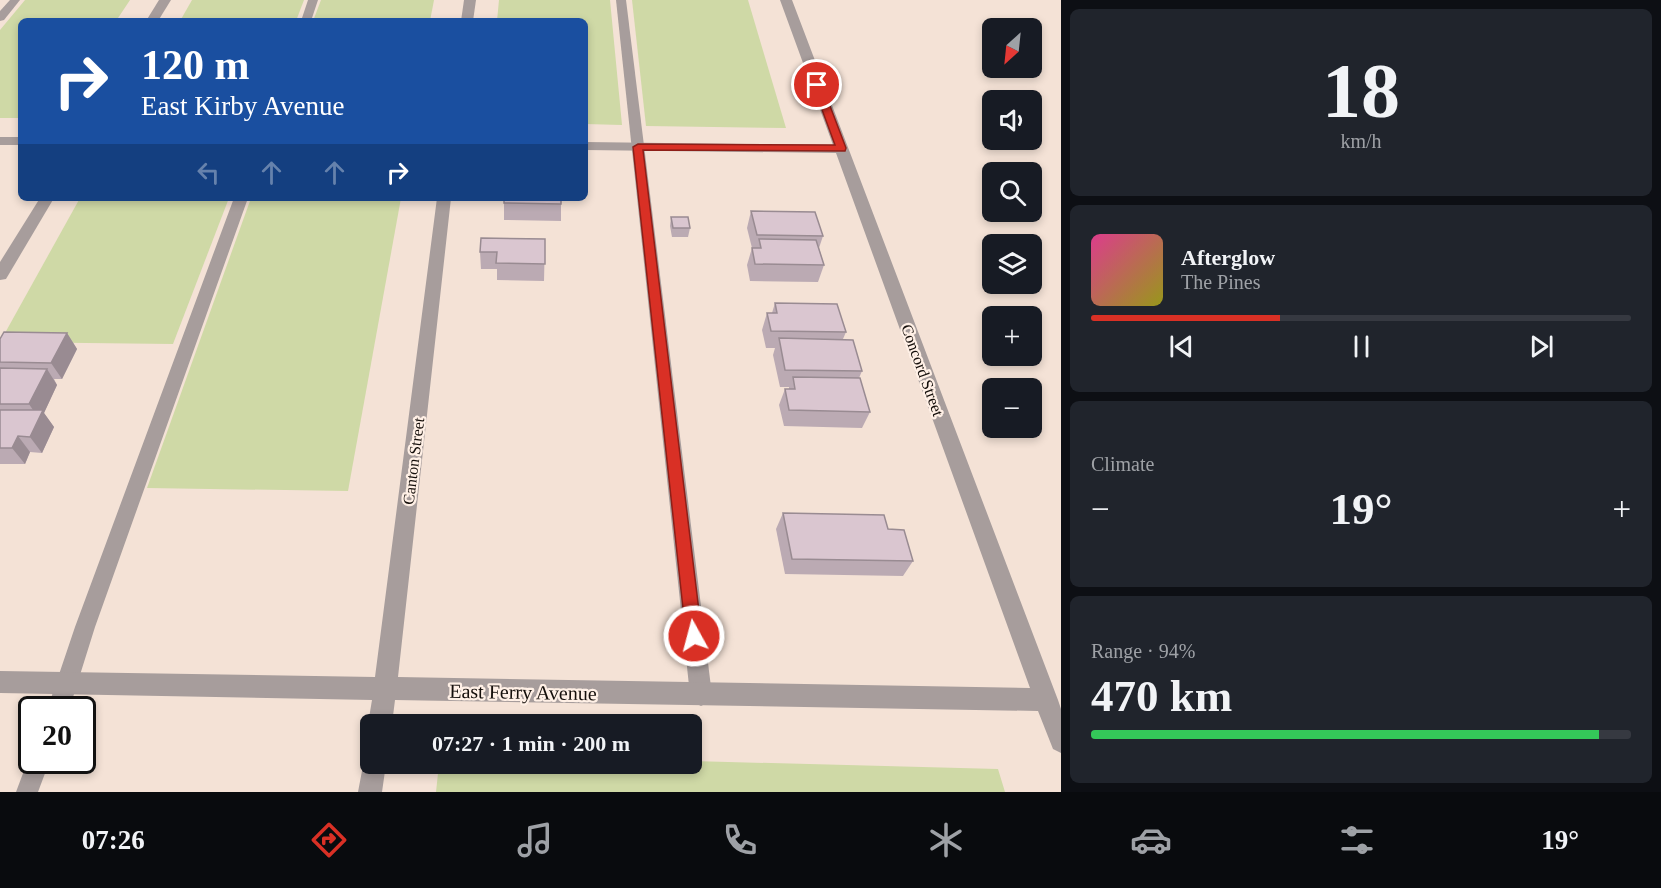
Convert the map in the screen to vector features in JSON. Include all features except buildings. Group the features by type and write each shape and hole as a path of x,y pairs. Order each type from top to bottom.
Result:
{"street":[{"path":"154,18 165,0"},
{"path":"467,18 470,0"},
{"name":"Concord Street","path":"786,0 1061,741"},
{"path":"0,141 18,141"},
{"path":"588,146 841,148"},
{"path":"0,275 45,201"},
{"name":"Canton Street","path":"382,714 444,201"},
{"name":"East Ferry Avenue","path":"0,682 1046,700"},
{"path":"370,792 373,774"}],"lane":[{"path":"0,18 15,0"},
{"path":"307,18 313,0"},
{"path":"621,0 701,695"},
{"path":"63,696 85,627 239,201"},
{"path":"27,792 34,774"}],"green space":[{"path":"25,0 130,0 118,18 18,18 18,118 0,118 0,30"},
{"path":"192,0 304,0 297,18 182,18"},
{"path":"321,0 434,0 431,18 314,18"},
{"path":"499,0 610,0 622,125 588,124 588,18 497,18"},
{"path":"632,0 748,0 786,128 646,126"},
{"path":"78,201 228,201 173,344 0,342"},
{"path":"250,201 400,201 348,491 147,488"},
{"path":"702,761 998,769 1005,792 436,792 438,774 702,774"}],"route":[{"path":"694,636 638,147 841,148 817,85"}]}
